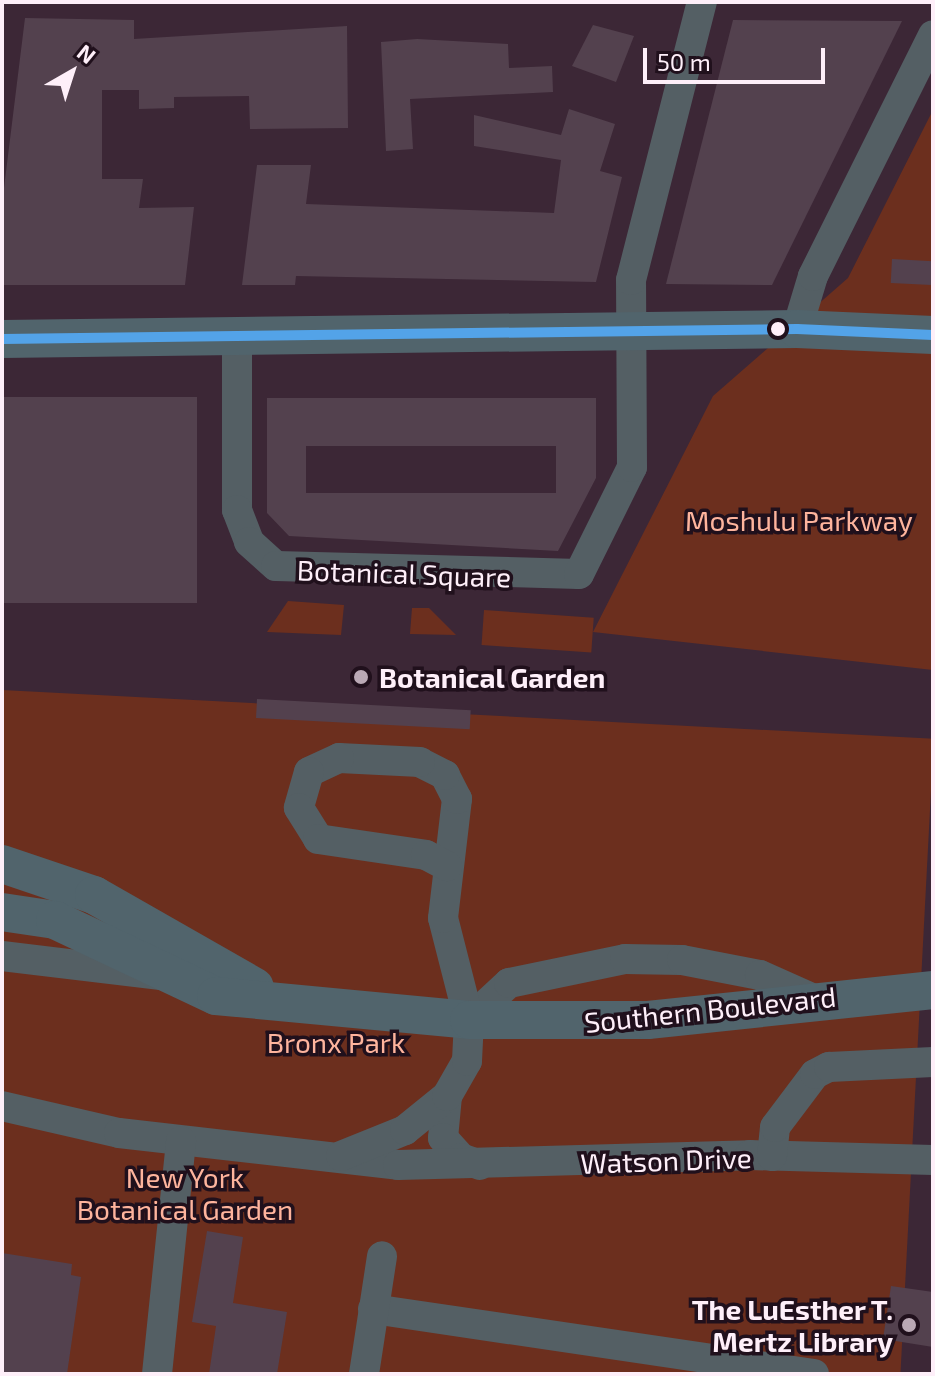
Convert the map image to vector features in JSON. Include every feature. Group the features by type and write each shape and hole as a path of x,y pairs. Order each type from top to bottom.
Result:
{"main road":[{"path":"2,339 237,340 797,329 933,335"},
{"name":"Southern Boulevard","path":"9,862 94,895 187,955 295,1003"},
{"name":"Southern Boulevard","path":"2,912 55,920 162,976 234,999 469,1020 648,1020 812,998 933,990"}],"street":[{"path":"629,333 631,280 702,2"},
{"path":"797,329 813,276 933,35"},
{"name":"Botanical Square","path":"237,340 237,499 244,533 257,552 288,569 579,574 632,467 629,333"},
{"path":"447,866 426,855 318,839 299,808 309,772 347,758 438,769 457,799 447,866 445,943 469,1020 467,1061 447,1096 442,1127 448,1147 487,1167"},
{"path":"2,956 162,976"},
{"path":"469,1020 509,983 625,959 682,960 760,975 812,998"},
{"path":"772,1156 775,1127 815,1074 829,1067 933,1062"},
{"path":"336,1158 395,1136 447,1096"},
{"name":"Watson Drive","path":"2,1106 181,1141 398,1165 487,1167 772,1156 933,1160"},
{"path":"157,1374 181,1141"},
{"path":"364,1374 382,1256"},
{"path":"373,1309 814,1374"}],"green space":[{"name":"Moshulu Parkway","path":"933,110 933,670 593,632 713,396 848,278"},
{"path":"288,601 344,605 341,635 267,632"},
{"path":"412,608 429,608 456,635 410,634"},
{"path":"484,610 594,618 591,653 482,645"},
{"name":"Bronx Park","path":"2,690 933,739 900,1374 2,1374"}],"building":[{"path":"25,18 134,20 134,39 347,26 348,128 250,129 249,96 174,97 174,108 139,109 139,90 102,90 102,179 143,179 139,208 194,207 185,285 2,285 2,204"},
{"path":"733,20 902,21 772,285 666,284"},
{"path":"593,25 634,36 616,82 572,66"},
{"path":"417,39 508,44 509,68 552,66 553,92 410,99 413,149 386,151 381,42"},
{"path":"569,109 615,124 600,171 622,177 596,282 296,276 295,285 242,285 257,165 311,165 306,204 554,213 561,160 474,146 474,115 561,135"},
{"path":"892,259 933,261 932,285 891,283"},
{"path":"2,397 197,397 197,603 2,603"},
{"path":"267,398 596,398 596,478 558,551 289,536 267,513","holes":["306,446 556,446 556,493 306,493"]},
{"name":"Botanical Garden","path":"257,699 471,710 470,729 256,718"},
{"path":"207,1231 243,1237 233,1303 287,1312 277,1374 209,1374 216,1326 192,1322"},
{"path":"2,1253 72,1264 71,1275 81,1277 67,1374 2,1374"},
{"name":"The LuEsther T. Mertz Library","path":"891,1286 933,1292 933,1347 883,1339"}],"transit line":[{"path":"2,339 797,329 933,335"}],"place":[{"name":"Botanical Garden","path":"361,677"},
{"name":"The LuEsther T. Mertz Library","path":"909,1325"}],"park label":[{"name":"New York Botanical Garden","path":"185,1193"}]}
